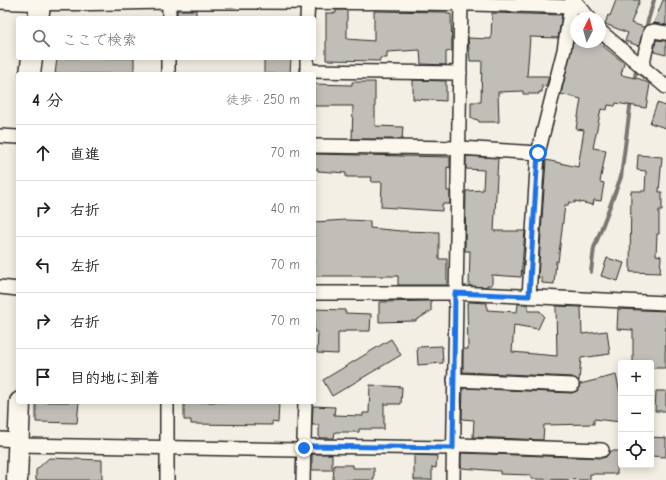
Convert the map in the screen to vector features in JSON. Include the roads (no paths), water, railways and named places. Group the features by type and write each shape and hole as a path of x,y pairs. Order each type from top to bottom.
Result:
{"highway":[{"path":"30,72 32,60"},
{"path":"17,480 12,441 20,404"}],"street":[{"path":"0,2 39,8 115,1 572,2 583,12"},
{"path":"169,1 169,16"},
{"path":"308,1 308,16"},
{"path":"453,480 455,293 460,148 461,2"},
{"path":"529,296 538,153 564,50 572,2"},
{"path":"642,67 650,32 654,31 666,33"},
{"path":"606,36 666,87"},
{"path":"168,60 168,72"},
{"path":"307,68 460,73"},
{"path":"0,136 16,137"},
{"path":"316,146 460,148 538,153"},
{"path":"0,287 16,289"},
{"path":"316,293 455,293 666,303"},
{"path":"454,380 572,385"},
{"path":"167,404 167,480"},
{"path":"304,480 305,404"},
{"path":"12,441 298,450 309,446 453,448 459,445 602,450"}],"waterway":[{"path":"645,31 654,0"},
{"path":"634,82 637,65"},
{"path":"591,272 594,248 621,177 631,100"}]}
